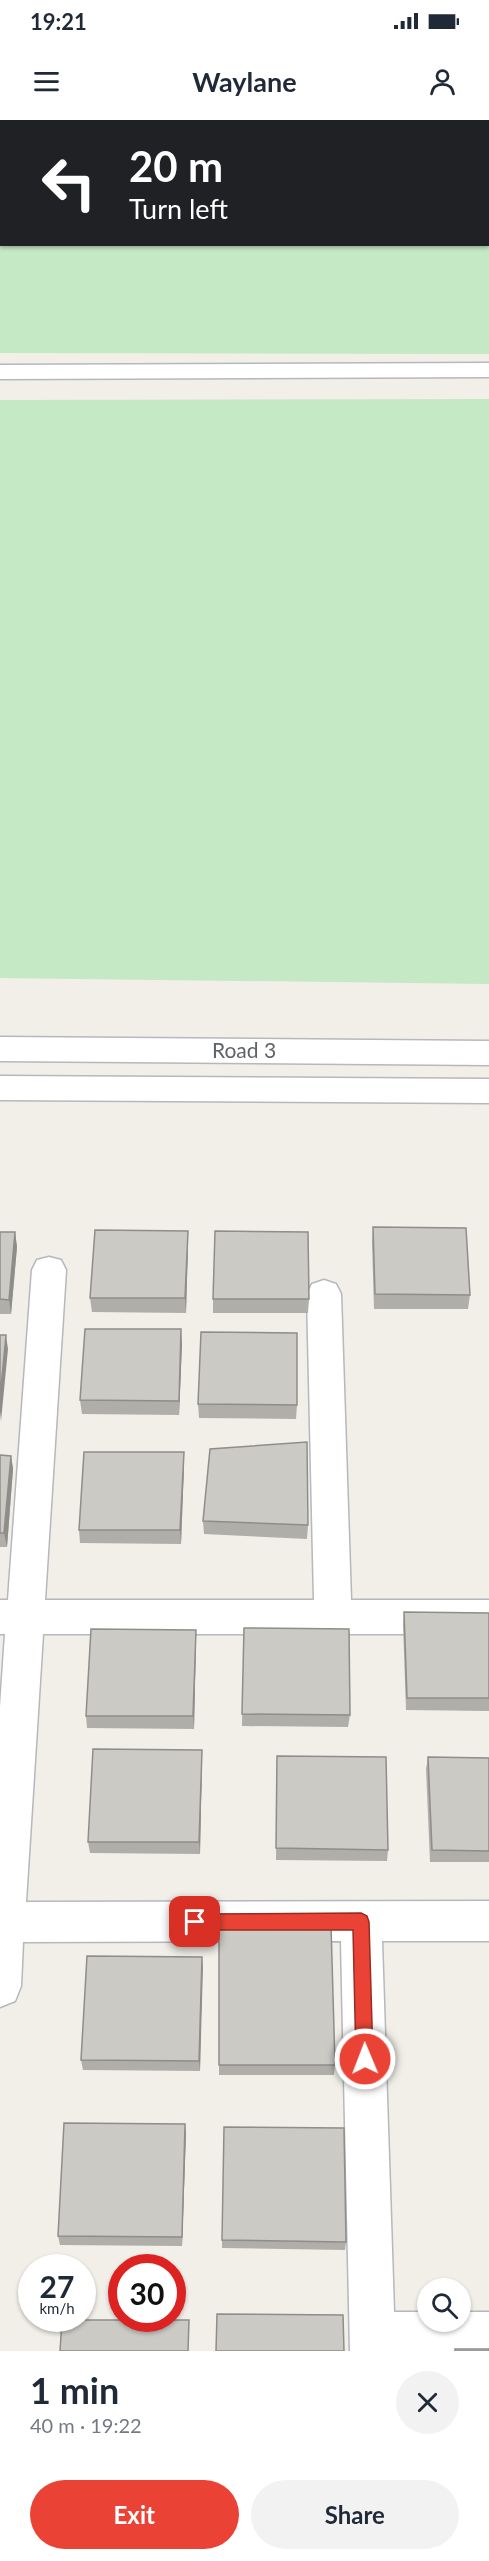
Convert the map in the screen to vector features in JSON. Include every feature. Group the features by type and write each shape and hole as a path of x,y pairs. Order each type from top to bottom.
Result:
{"street":[{"path":"0,372 489,370"},
{"name":"Road 3","path":"0,1049 489,1053"},
{"name":"Road 3","path":"0,1088 489,1090"},
{"path":"0,1986 4,1922 12,1617 49,1270"},
{"path":"324,1294 333,1617"},
{"path":"12,1617 489,1617"},
{"path":"4,1922 489,1921"},
{"path":"361,1922 372,2343 489,2334"}],"green space":[{"path":"0,246 489,246 489,354 0,353"},
{"path":"489,399 489,984 0,978 0,400"}],"building":[{"path":"373,1227 466,1228 470,1295 375,1294"},
{"path":"95,1230 188,1231 185,1298 90,1298"},
{"path":"215,1231 308,1232 309,1299 213,1299"},
{"path":"0,1232 15,1232 9,1300 0,1299"},
{"path":"85,1329 181,1329 179,1401 80,1400"},
{"path":"201,1332 297,1333 297,1405 198,1404"},
{"path":"0,1335 6,1335 0,1398"},
{"path":"307,1442 308,1525 203,1521 210,1449"},
{"path":"84,1452 184,1452 180,1530 79,1530"},
{"path":"0,1455 11,1456 4,1533 0,1533"},
{"path":"404,1612 489,1613 489,1698 407,1698"},
{"path":"244,1628 349,1629 350,1715 242,1714"},
{"path":"91,1629 196,1630 193,1716 86,1716"},
{"path":"93,1749 202,1750 199,1842 88,1842"},
{"path":"277,1756 386,1757 388,1850 276,1848"},
{"path":"428,1757 489,1758 489,1851 432,1850"},
{"path":"219,1925 331,1925 335,2065 219,2065"},
{"path":"87,1956 202,1957 199,2061 81,2060"},
{"path":"64,2123 185,2124 182,2237 58,2236"},
{"path":"224,2127 344,2128 346,2242 222,2240"},
{"path":"217,2314 343,2315 344,2351 216,2351"},
{"path":"96,2320 108,2320 108,2332 186,2332 186,2320 189,2320 188,2351 60,2351 61,2332 96,2332"},
{"path":"455,2349 489,2349 489,2351 455,2351"}],"route":[{"path":"195,1922 361,1922 365,2059"}]}
